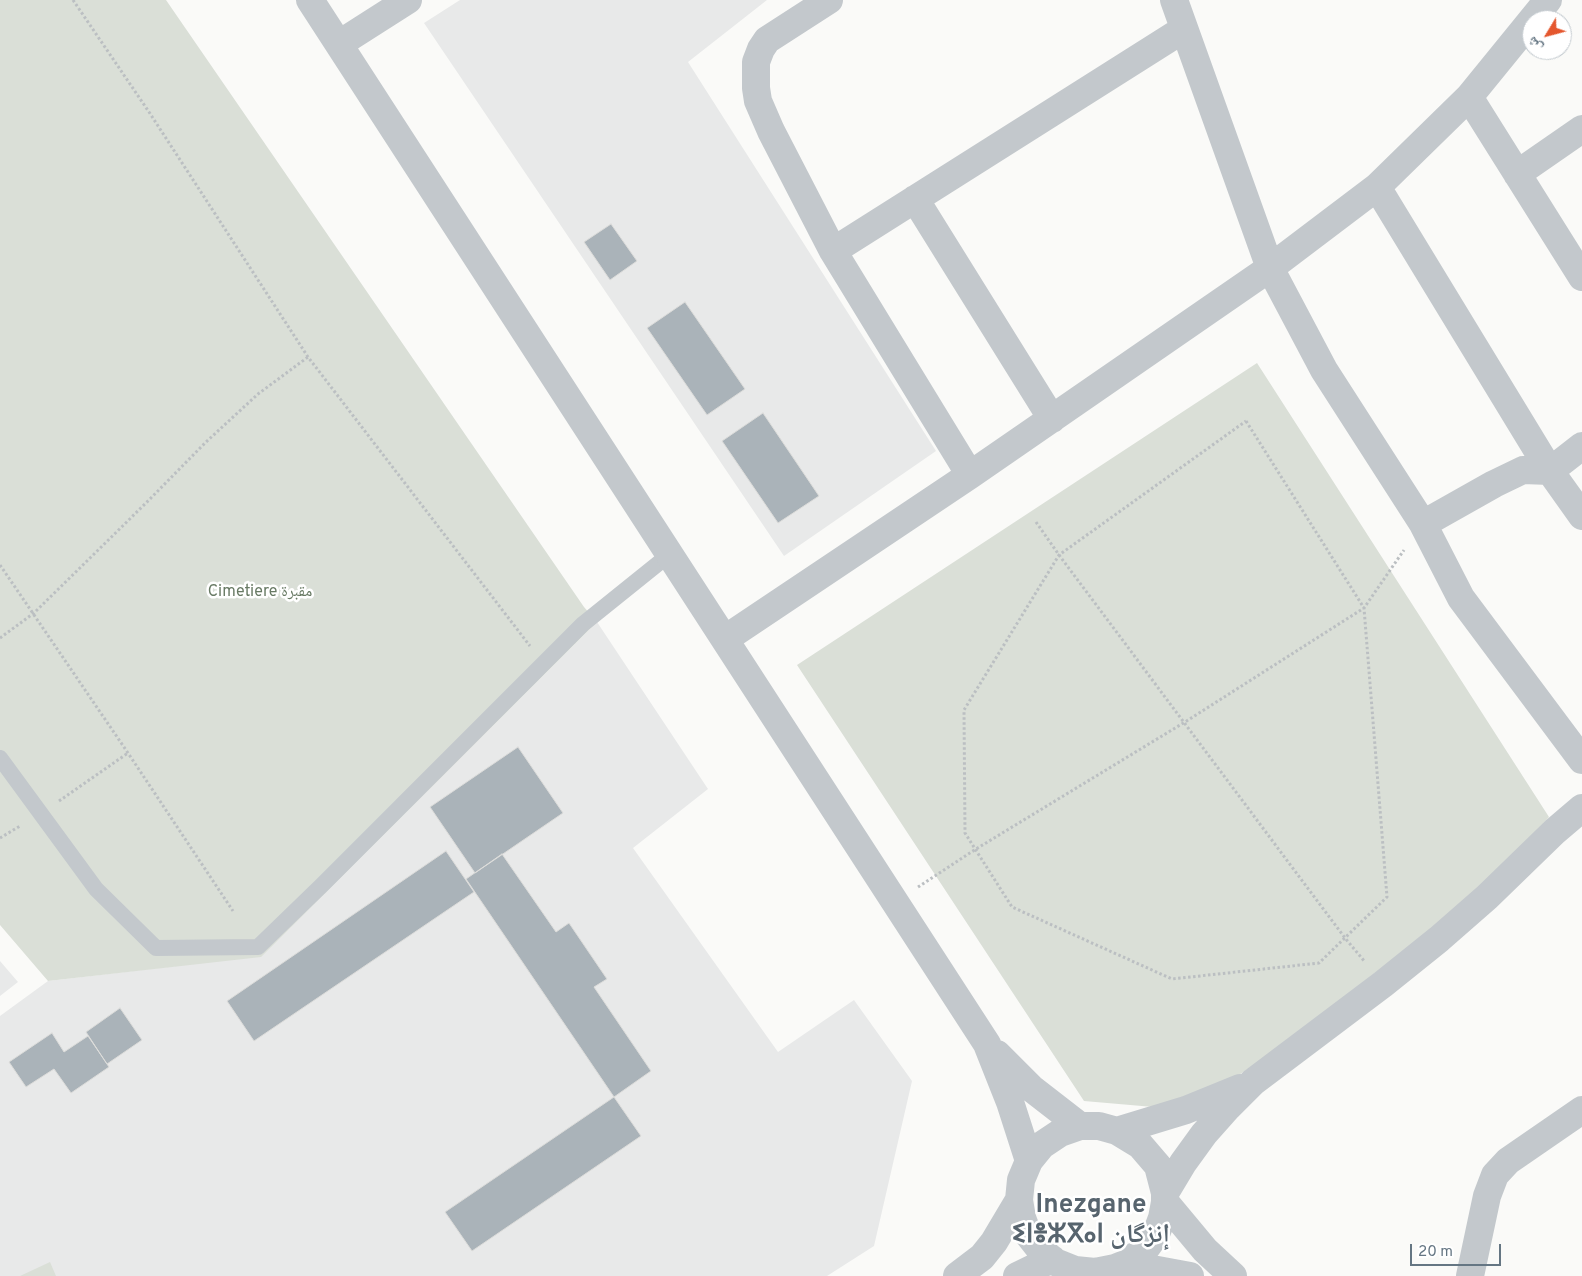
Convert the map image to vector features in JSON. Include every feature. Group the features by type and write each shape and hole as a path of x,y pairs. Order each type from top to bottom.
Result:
{"street":[{"path":"310,0 987,1044 1010,1102 1029,1161"},
{"path":"338,44 408,0"},
{"path":"829,0 767,40 756,62 758,101 833,251 970,475"},
{"path":"1174,0 1270,268 1324,370 1423,524 1461,598 1582,760"},
{"path":"724,639 1052,419 1270,268 1377,187 1469,97 1548,0"},
{"path":"833,251 1184,29"},
{"path":"1469,97 1582,277"},
{"path":"1518,174 1582,129"},
{"path":"1377,187 1550,471 1582,516"},
{"path":"915,199 1052,419"},
{"path":"1423,524 1523,470 1550,471 1582,446"},
{"path":"1117,1269 1146,1248 1156,1234 1162,1218 1165,1197 1183,1162 1204,1134 1253,1082 1383,984 1446,933 1582,808"},
{"path":"987,1044 1031,1088 1080,1126"},
{"path":"1117,1131 1186,1110 1253,1082"},
{"path":"1470,1276 1487,1196 1495,1175 1508,1160 1582,1110"},
{"path":"1054,1266 1028,1234 1022,1218 1019,1200 1021,1180 1029,1161 1042,1145 1060,1133 1080,1126 1099,1126 1117,1131 1140,1145 1158,1166 1165,1197 1205,1250 1233,1276"},
{"path":"957,1276 982,1257 994,1242 1019,1200"},
{"path":"1016,1276 1054,1266 1095,1272 1117,1269 1190,1276"}],"lane":[{"path":"0,758 96,889 156,948 258,947 583,624 670,554"}],"path":[{"path":"73,0 150,112 308,357 544,664"},
{"path":"0,638 34,613 206,442 258,394 308,357"},
{"path":"1246,421 1364,608 1387,897 1319,963 1172,979 1012,907 965,833 964,710 1059,555 1246,421"},
{"path":"1036,522 1345,938 1383,984"},
{"path":"895,902 976,849 1185,722 1364,608 1423,524"},
{"path":"0,564 128,752 232,911"},
{"path":"0,838 40,813 128,752"}],"shaded area":[{"path":"460,0 767,0 688,62 936,451 784,556 424,23"},
{"path":"597,622 708,789 633,848 778,1052 854,1000 912,1081 874,1246 827,1276 0,1276 0,1016 48,981 261,956"},
{"path":"0,961 18,982 0,996"}],"green space":[{"name":"Cimetiere مقبرة","path":"0,0 166,0 584,607 597,622 261,957 48,981 0,925"},
{"path":"1257,363 1549,817 1447,932 1188,1110 1084,1101 797,665"},
{"path":"50,1262 56,1276 20,1276"}],"building":[{"path":"611,224 637,261 610,280 584,242"},
{"path":"685,302 745,389 707,415 647,328"},
{"path":"763,413 819,496 778,523 722,441"},
{"path":"518,747 563,813 475,873 430,807"},
{"path":"446,851 474,892 254,1041 227,1001"},
{"path":"502,854 556,932 569,923 607,979 594,987 651,1071 614,1097 466,879"},
{"path":"120,1008 142,1040 107,1064 86,1032"},
{"path":"52,1033 64,1052 88,1036 109,1067 71,1093 54,1069 26,1087 9,1062"},
{"path":"614,1097 641,1136 472,1251 445,1212"}],"district":[{"name":"Inezgane ⵉⵏⴻⵣⴳⴰⵏ إنزگان","path":"1091,1222"}]}
